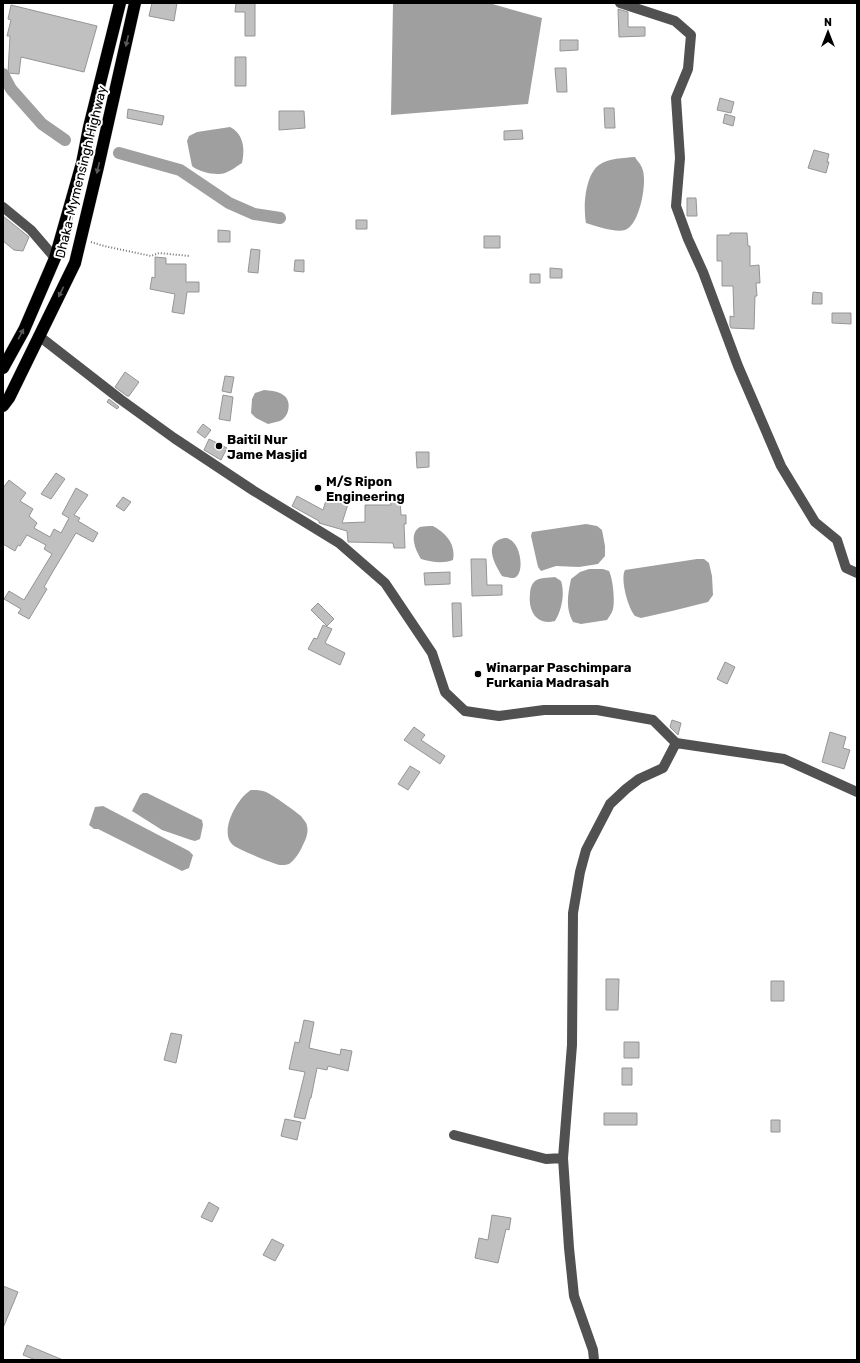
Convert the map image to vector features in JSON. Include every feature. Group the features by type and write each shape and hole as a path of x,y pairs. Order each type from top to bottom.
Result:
{"highway":[{"name":"Dhaka-Mymensingh Highway","path":"3,368 24,330 56,258 82,163 89,127 120,3"},
{"name":"Dhaka-Mymensingh Highway","path":"3,406 9,398 75,263 136,3"}],"street":[{"path":"620,3 675,21 691,35 688,69 676,98 680,158 676,206 738,366 781,466 815,522 837,540 846,568 857,573"},
{"path":"3,207 31,230 56,258"},
{"path":"40,336 174,438 254,492 339,543 385,583 432,653 445,692 465,711 499,716 544,710 597,710 653,720 676,743 784,759 857,792"},
{"path":"594,1360 574,1296 563,1158 572,1044 573,913 580,872 586,850 610,804 635,782 663,768 676,743"},
{"path":"454,1135 546,1159 563,1158"}],"path":[{"path":"81,238 104,246 151,256 159,253 189,256"}],"shaded area":[{"path":"393,3 489,3 542,18 528,104 391,115"},
{"path":"230,127 235,130 241,138 243,147 242,163 221,174 208,173 192,166 187,141 189,136 197,132"},
{"path":"635,157 644,174 644,182 639,211 635,220 625,230 621,231 606,229 586,223 586,192 594,170 599,165 607,161"},
{"path":"264,390 274,391 283,394 286,397 289,405 288,412 280,421 268,424 256,418 251,413 252,399 255,393"},
{"path":"586,524 597,526 602,530 605,556 598,564 579,567 556,566 541,571 538,567 531,536 532,532"},
{"path":"433,526 442,532 449,540 454,554 453,560 437,562 421,559 415,547 414,534 420,527"},
{"path":"504,538 510,539 514,543 520,556 520,570 518,575 514,578 502,576 492,554 494,544"},
{"path":"704,559 709,563 712,576 713,595 708,602 641,618 635,616 630,607 624,586 623,580 625,570"},
{"path":"589,569 603,569 609,571 613,584 614,605 607,620 581,624 573,622 570,617 568,606 569,590 571,579 580,572"},
{"path":"555,577 561,581 562,586 563,596 561,607 555,621 543,621 538,619 530,606 531,588 534,582 538,579"},
{"path":"251,790 266,792 284,803 301,816 306,824 307,831 304,842 297,856 289,864 280,865 256,856 236,847 229,839 229,824 232,815 241,800"},
{"path":"147,793 202,820 203,825 200,839 195,841 162,830 132,811 140,795"},
{"path":"103,806 189,851 193,855 189,868 182,871 98,829 94,829 89,825 95,807"}],"building":[{"path":"152,3 177,3 174,21 149,16"},
{"path":"236,3 255,3 255,36 245,36 245,12 235,12"},
{"path":"11,5 97,26 84,72 21,57 19,74 8,73 10,36 7,36 11,20 8,19"},
{"path":"618,9 628,12 628,27 645,27 645,36 619,37"},
{"path":"560,40 578,40 578,50 560,51"},
{"path":"235,57 246,57 246,86 235,86"},
{"path":"555,68 566,68 567,92 557,92"},
{"path":"720,98 734,102 731,113 717,110"},
{"path":"604,108 614,108 615,128 605,128"},
{"path":"128,109 164,116 162,125 127,118"},
{"path":"279,111 304,111 305,128 279,130"},
{"path":"725,114 735,117 733,126 723,123"},
{"path":"522,130 523,139 504,140 504,131"},
{"path":"814,150 829,154 827,162 829,162 826,173 808,168"},
{"path":"687,198 696,198 697,216 687,216"},
{"path":"3,216 29,237 23,251 14,250 3,241"},
{"path":"356,220 367,220 367,229 356,229"},
{"path":"218,230 230,231 230,242 218,242"},
{"path":"730,233 747,233 748,246 750,246 750,266 759,265 760,283 756,283 757,296 755,296 754,329 731,328 730,326 730,316 734,317 733,286 722,286 722,261 717,261 717,235 730,235"},
{"path":"484,236 500,236 500,248 484,248"},
{"path":"251,249 260,250 258,273 248,272"},
{"path":"155,257 166,258 166,264 186,264 186,282 199,282 199,292 187,292 184,314 172,312 175,294 150,289 152,277 155,278"},
{"path":"295,260 304,260 304,272 294,271"},
{"path":"550,268 562,269 562,278 550,278"},
{"path":"530,274 540,274 540,283 530,283"},
{"path":"813,292 822,293 822,304 812,304"},
{"path":"832,313 851,313 851,324 832,323"},
{"path":"125,372 139,382 129,396 115,387"},
{"path":"225,376 234,377 231,393 222,391"},
{"path":"223,395 233,397 230,421 219,419"},
{"path":"109,399 119,407 117,409 107,402"},
{"path":"203,424 211,430 205,438 197,432"},
{"path":"209,439 227,448 221,460 204,450"},
{"path":"416,452 429,452 429,467 417,468"},
{"path":"56,473 65,479 51,499 41,494"},
{"path":"9,480 26,493 20,501 33,509 29,516 37,523 34,528 50,537 54,529 61,533 69,518 62,514 76,488 88,495 74,515 80,518 78,521 98,533 93,542 76,533 44,587 47,589 29,619 18,613 21,609 4,599 9,591 24,600 52,554 44,549 46,545 27,535 15,551 3,544 3,488"},
{"path":"328,494 349,501 342,523 365,522 365,505 391,505 390,499 400,499 401,515 406,515 406,524 404,524 405,548 394,548 393,543 348,542 347,531 319,523 319,521 292,506 297,496 323,510"},
{"path":"123,497 131,502 124,511 116,506"},
{"path":"471,559 486,559 487,585 502,585 502,595 472,596"},
{"path":"450,572 450,584 425,585 424,573"},
{"path":"318,603 334,619 327,626 311,610"},
{"path":"452,603 461,603 462,636 453,637"},
{"path":"323,625 332,629 325,643 345,653 340,665 308,649 314,638 317,639"},
{"path":"725,662 735,667 727,684 717,679"},
{"path":"672,720 681,723 678,735 670,727"},
{"path":"414,727 425,735 421,740 445,756 440,764 404,740"},
{"path":"830,732 846,737 843,748 850,750 844,769 822,762"},
{"path":"410,766 420,772 408,790 398,784"},
{"path":"606,979 619,979 618,1010 606,1010"},
{"path":"771,981 784,981 784,1001 771,1001"},
{"path":"304,1020 314,1022 309,1048 340,1055 341,1049 352,1051 348,1071 328,1066 327,1070 317,1068 305,1119 294,1117 305,1072 289,1069 295,1042 299,1043"},
{"path":"171,1033 182,1035 176,1063 164,1060"},
{"path":"624,1042 639,1042 639,1058 624,1058"},
{"path":"622,1068 632,1068 632,1085 622,1085"},
{"path":"604,1113 637,1113 637,1125 604,1125"},
{"path":"285,1119 301,1122 297,1140 281,1136"},
{"path":"771,1120 780,1120 780,1132 771,1132"},
{"path":"209,1202 219,1208 212,1222 201,1217"},
{"path":"492,1215 511,1218 509,1230 506,1229 498,1263 475,1258 479,1238 488,1240"},
{"path":"272,1239 284,1245 275,1261 263,1255"},
{"path":"3,1286 18,1292 3,1328"},
{"path":"27,1345 63,1360 36,1360 23,1355"}],"waterway":[{"path":"3,74 11,89 42,124 65,140"},
{"path":"119,153 180,170 229,203 254,214 280,218"}],"place":[{"name":"Baitil Nur Jame Masjid","path":"219,446"},
{"name":"M/S Ripon Engineering","path":"318,488"},
{"name":"Winarpar Paschimpara Furkania Madrasah","path":"478,674"}]}
